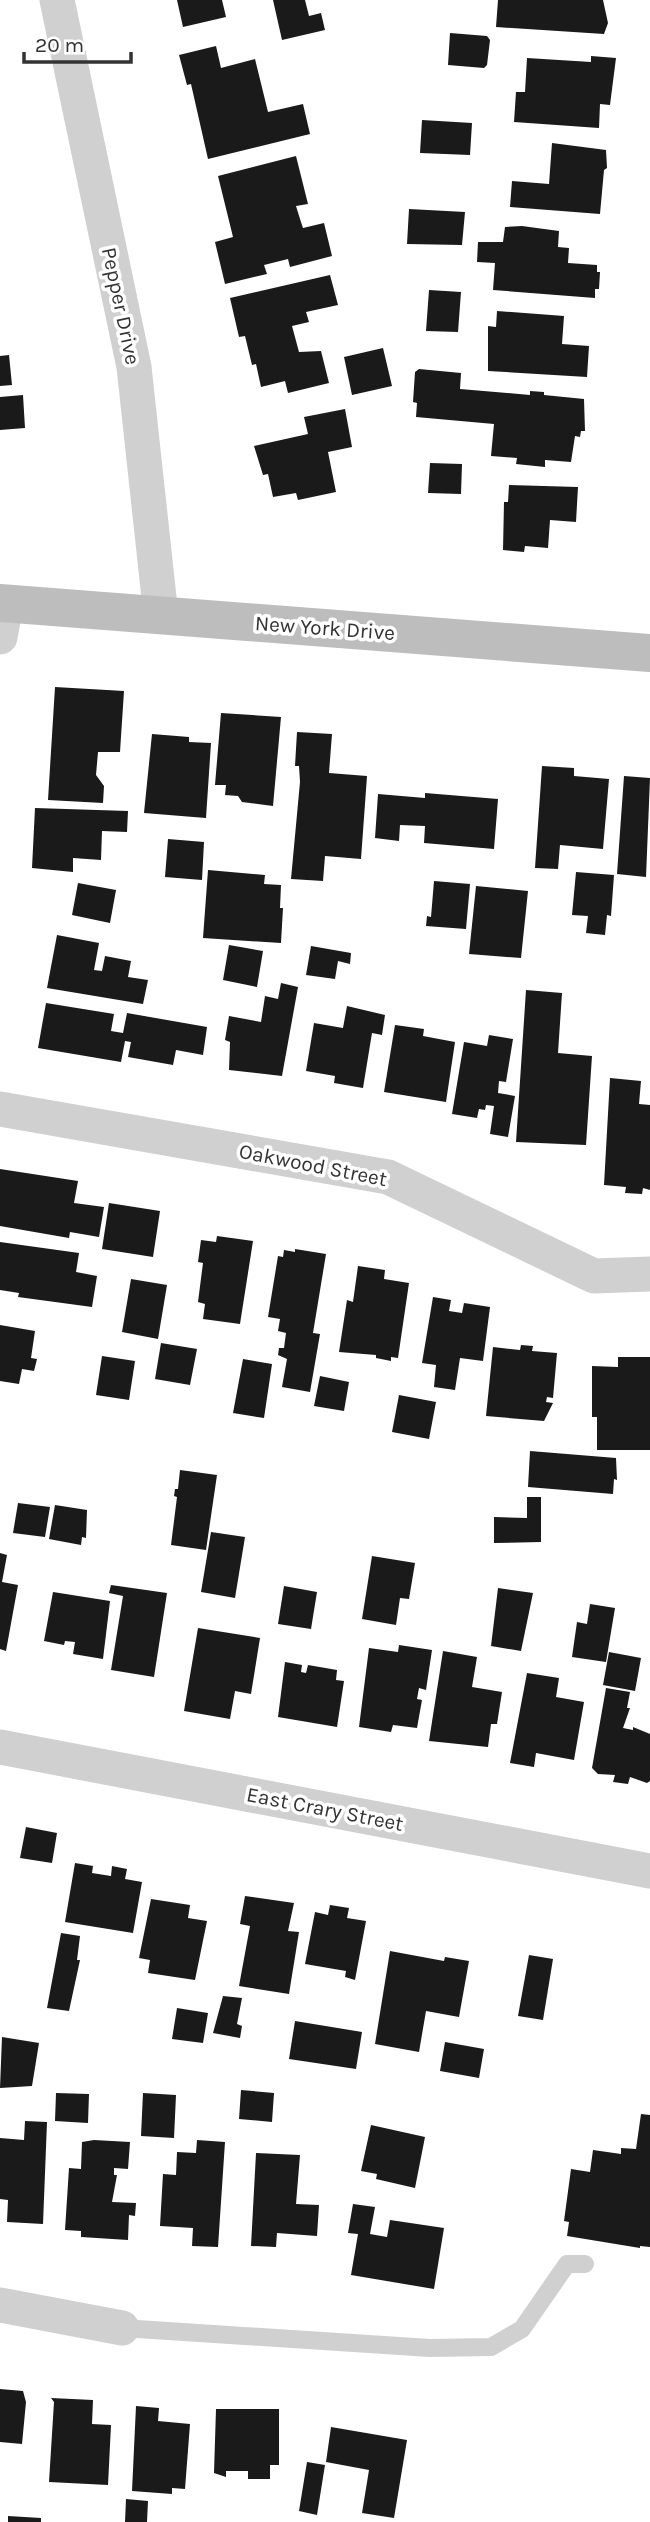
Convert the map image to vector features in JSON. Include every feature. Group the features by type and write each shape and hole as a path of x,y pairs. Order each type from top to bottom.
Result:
{"street":[{"name":"Pepper Drive","path":"57,0 134,366 161,616"},
{"name":"New York Drive","path":"2,614 161,616 650,653"},
{"name":"Oakwood Street","path":"0,1109 388,1177 594,1276 650,1274"},
{"name":"East Crary Street","path":"0,1747 650,1871"},
{"path":"0,2305 122,2328"}],"lane":[{"path":"122,2328 430,2348 491,2347 522,2329 567,2264 585,2264"}],"building":[{"path":"177,0 222,0 226,17 183,27"},
{"path":"273,0 305,0 309,16 321,13 325,30 282,40"},
{"path":"498,0 603,0 608,23 604,34 496,27"},
{"path":"450,33 487,36 490,40 487,65 484,68 448,65"},
{"path":"216,46 221,68 255,59 268,112 303,104 310,134 208,159 191,84 187,85 179,55"},
{"path":"591,56 616,58 610,105 600,104 599,128 514,122 516,92 525,92 527,58 591,62"},
{"path":"422,120 472,123 470,155 420,153"},
{"path":"552,143 606,150 607,168 604,170 600,214 510,207 512,181 549,184"},
{"path":"296,156 308,204 296,206 303,228 324,223 332,256 290,267 288,259 264,265 267,274 225,284 215,242 233,237 218,176"},
{"path":"409,209 465,212 462,245 407,244"},
{"path":"522,226 559,231 558,247 569,248 568,263 597,265 597,272 600,272 599,289 595,289 595,298 493,290 495,263 477,262 478,242 503,242 505,227"},
{"path":"330,275 338,305 306,312 309,322 292,326 299,352 321,351 329,383 288,393 285,381 261,387 256,364 252,365 245,336 239,337 230,298"},
{"path":"429,290 461,292 458,332 426,331"},
{"path":"497,311 564,316 562,344 589,346 587,377 488,371 488,326 496,327"},
{"path":"383,348 392,386 352,395 344,357"},
{"path":"9,355 12,385 0,386 0,356"},
{"path":"419,369 461,373 460,389 530,395 530,391 544,392 544,395 584,399 585,431 581,431 580,437 575,436 571,462 545,460 545,467 516,464 517,458 491,456 494,424 416,417 417,403 413,402 415,372"},
{"path":"23,395 25,428 0,430 0,397"},
{"path":"345,409 352,447 328,452 336,492 298,500 296,493 273,497 268,474 263,475 254,446 308,434 304,417"},
{"path":"430,463 462,464 461,494 428,493"},
{"path":"509,485 578,487 576,522 550,520 548,548 525,546 524,552 503,550 504,502 508,502"},
{"path":"55,687 124,691 120,752 98,752 96,775 104,786 103,803 48,800"},
{"path":"221,713 281,717 273,806 242,802 238,796 225,795 226,785 215,785"},
{"path":"297,732 332,734 329,773 367,776 361,859 325,856 323,881 291,879 300,782 299,766 295,766"},
{"path":"152,734 189,737 189,742 211,743 206,818 144,813"},
{"path":"542,766 574,768 574,776 609,779 603,849 560,845 558,869 535,868"},
{"path":"624,776 650,778 646,877 617,874"},
{"path":"425,793 498,799 494,849 424,843 425,826 400,825 399,841 375,838 378,794 425,798"},
{"path":"35,808 128,811 127,832 102,831 101,860 73,858 73,872 32,868"},
{"path":"168,839 204,842 202,880 165,877"},
{"path":"208,870 265,875 264,884 281,885 281,943 203,938"},
{"path":"576,872 614,875 611,916 607,915 605,935 586,933 588,916 572,915"},
{"path":"434,881 470,884 466,929 426,926 427,916 431,917"},
{"path":"78,883 116,890 110,923 72,915"},
{"path":"476,886 528,891 521,958 469,954"},
{"path":"57,935 99,943 94,970 102,971 105,956 131,961 128,977 148,980 143,1004 47,988"},
{"path":"229,945 263,951 257,987 223,980"},
{"path":"311,946 351,953 350,964 338,961 335,979 306,975"},
{"path":"281,983 298,987 282,1076 229,1070 230,1042 225,1040 229,1016 261,1022 265,996 278,999"},
{"path":"526,990 562,993 558,1053 592,1056 586,1145 516,1142"},
{"path":"46,1003 114,1014 111,1031 123,1033 127,1013 207,1027 203,1055 176,1050 173,1065 128,1057 131,1042 125,1041 121,1062 38,1048"},
{"path":"347,1006 385,1015 382,1035 372,1033 363,1088 334,1083 335,1076 306,1071 314,1023 343,1028"},
{"path":"395,1025 424,1029 423,1036 455,1042 446,1102 384,1092"},
{"path":"489,1035 513,1039 506,1082 499,1081 498,1093 515,1096 508,1137 490,1134 494,1106 486,1105 485,1110 479,1109 477,1118 452,1114 464,1042 487,1046"},
{"path":"610,1078 641,1081 639,1104 650,1105 650,1190 643,1188 642,1194 625,1193 626,1187 604,1185"},
{"path":"0,1169 78,1181 74,1203 104,1207 99,1237 70,1232 69,1238 0,1226"},
{"path":"109,1203 160,1211 153,1257 102,1249"},
{"path":"217,1236 253,1241 240,1324 203,1319 205,1304 198,1302 203,1263 198,1262 201,1240 216,1242"},
{"path":"0,1242 79,1253 76,1272 97,1276 92,1307 18,1297 19,1293 0,1290"},
{"path":"295,1249 326,1254 313,1333 320,1334 310,1392 282,1387 287,1359 278,1355 279,1348 284,1348 286,1333 278,1331 280,1319 268,1317 278,1256 283,1257 284,1250 295,1252"},
{"path":"358,1266 385,1270 384,1279 409,1283 398,1358 391,1357 391,1361 376,1358 376,1355 339,1352 347,1300 353,1302"},
{"path":"131,1279 167,1285 158,1339 122,1332"},
{"path":"433,1297 451,1300 449,1311 462,1313 464,1303 490,1307 483,1361 460,1358 455,1390 434,1387 436,1365 422,1363"},
{"path":"0,1325 35,1331 31,1358 37,1359 34,1371 22,1369 19,1384 0,1381"},
{"path":"161,1343 197,1349 190,1385 155,1379"},
{"path":"521,1345 533,1346 532,1351 557,1353 553,1398 547,1397 546,1402 553,1403 544,1421 486,1416 493,1347 520,1350"},
{"path":"102,1356 135,1361 129,1400 96,1395"},
{"path":"618,1357 650,1357 650,1450 597,1450 597,1417 592,1417 592,1366 618,1367"},
{"path":"243,1359 272,1364 264,1418 233,1413"},
{"path":"320,1376 349,1382 344,1411 314,1406"},
{"path":"399,1395 436,1402 429,1439 392,1432"},
{"path":"530,1451 616,1458 617,1480 614,1479 613,1494 528,1487"},
{"path":"180,1470 217,1475 206,1550 171,1545 177,1497 174,1496 175,1489 178,1489"},
{"path":"527,1497 541,1497 541,1542 494,1543 494,1517 527,1518"},
{"path":"18,1503 50,1507 45,1537 13,1533"},
{"path":"55,1505 87,1510 86,1538 82,1537 81,1545 49,1539"},
{"path":"211,1532 245,1537 235,1598 201,1592"},
{"path":"0,1553 7,1555 2,1582 18,1585 6,1651 0,1649"},
{"path":"372,1556 415,1563 409,1599 400,1598 396,1625 362,1619"},
{"path":"111,1585 167,1593 154,1677 111,1670 123,1596 109,1593"},
{"path":"284,1586 317,1592 311,1629 278,1624"},
{"path":"498,1588 533,1593 521,1651 491,1646"},
{"path":"53,1592 110,1601 103,1659 73,1654 75,1642 65,1641 64,1645 44,1641"},
{"path":"590,1604 615,1608 606,1662 572,1657 577,1622 587,1624"},
{"path":"198,1628 260,1638 251,1694 235,1691 230,1719 184,1711"},
{"path":"399,1645 432,1650 426,1690 419,1688 417,1699 422,1700 417,1728 393,1725 391,1732 359,1727 369,1648 398,1652"},
{"path":"443,1651 477,1657 472,1687 502,1692 497,1724 491,1724 488,1747 429,1741"},
{"path":"609,1652 641,1658 635,1691 603,1685"},
{"path":"285,1662 302,1665 301,1672 306,1673 308,1665 337,1670 336,1680 344,1681 337,1727 278,1717"},
{"path":"527,1673 559,1678 556,1697 584,1702 574,1760 536,1753 534,1767 510,1763"},
{"path":"606,1688 630,1692 627,1708 630,1708 623,1728 633,1730 633,1727 650,1734 650,1781 647,1783 630,1777 628,1784 613,1782 615,1775 598,1774 592,1768"},
{"path":"26,1827 57,1833 52,1863 20,1858"},
{"path":"75,1863 93,1866 92,1873 111,1876 112,1866 127,1869 125,1879 142,1882 133,1933 65,1922"},
{"path":"245,1896 294,1903 288,1931 299,1932 289,1994 239,1986 250,1926 240,1924"},
{"path":"151,1899 190,1905 188,1918 207,1921 195,1980 148,1973 150,1960 139,1958"},
{"path":"330,1905 349,1908 347,1918 366,1921 355,1980 345,1977 346,1971 305,1964 315,1912 328,1915"},
{"path":"61,1933 80,1936 77,1960 80,1960 69,2011 47,2008"},
{"path":"390,1951 444,1961 445,1957 469,1961 459,2017 426,2011 419,2052 375,2044"},
{"path":"529,1955 553,1959 543,2020 518,2016"},
{"path":"223,1996 242,1998 237,2024 242,2026 240,2038 213,2033"},
{"path":"177,2008 208,2013 203,2043 172,2039"},
{"path":"295,2021 362,2032 356,2069 289,2059"},
{"path":"2,2037 39,2043 32,2086 0,2088"},
{"path":"445,2042 484,2049 479,2078 440,2071"},
{"path":"241,2090 274,2093 272,2122 239,2119"},
{"path":"56,2093 89,2094 88,2123 55,2121"},
{"path":"143,2093 176,2095 174,2138 141,2136"},
{"path":"641,2114 650,2115 650,2247 640,2248 567,2236 569,2222 564,2221 571,2169 590,2172 593,2150 621,2154 621,2148 636,2149"},
{"path":"25,2121 47,2122 43,2224 7,2222 8,2200 0,2199 0,2138 24,2140"},
{"path":"371,2125 425,2137 415,2188 376,2179 377,2174 361,2171"},
{"path":"197,2140 225,2142 218,2247 192,2246 193,2228 160,2226 163,2174 176,2175 177,2152 196,2153"},
{"path":"82,2142 130,2142 128,2169 114,2168 114,2175 117,2175 112,2202 136,2203 135,2216 129,2215 128,2240 81,2237 81,2231 65,2230 69,2168 81,2169"},
{"path":"256,2153 300,2155 296,2204 319,2205 317,2236 277,2233 276,2247 251,2246"},
{"path":"353,2204 375,2207 370,2234 387,2237 390,2220 444,2228 434,2289 351,2275 358,2234 348,2233"},
{"path":"0,2389 23,2391 26,2402 22,2444 0,2442"},
{"path":"51,2398 93,2400 92,2424 111,2425 108,2485 49,2482 54,2402"},
{"path":"136,2406 159,2408 158,2421 190,2424 185,2489 172,2488 172,2494 132,2491"},
{"path":"216,2409 279,2409 279,2465 270,2465 270,2479 248,2479 248,2471 226,2471 226,2477 214,2473"},
{"path":"331,2427 407,2440 394,2518 362,2513 369,2470 326,2462"},
{"path":"307,2462 325,2465 317,2515 299,2511"},
{"path":"126,2499 148,2501 147,2522 125,2522"},
{"path":"8,2516 41,2518 41,2522 8,2522"}]}
